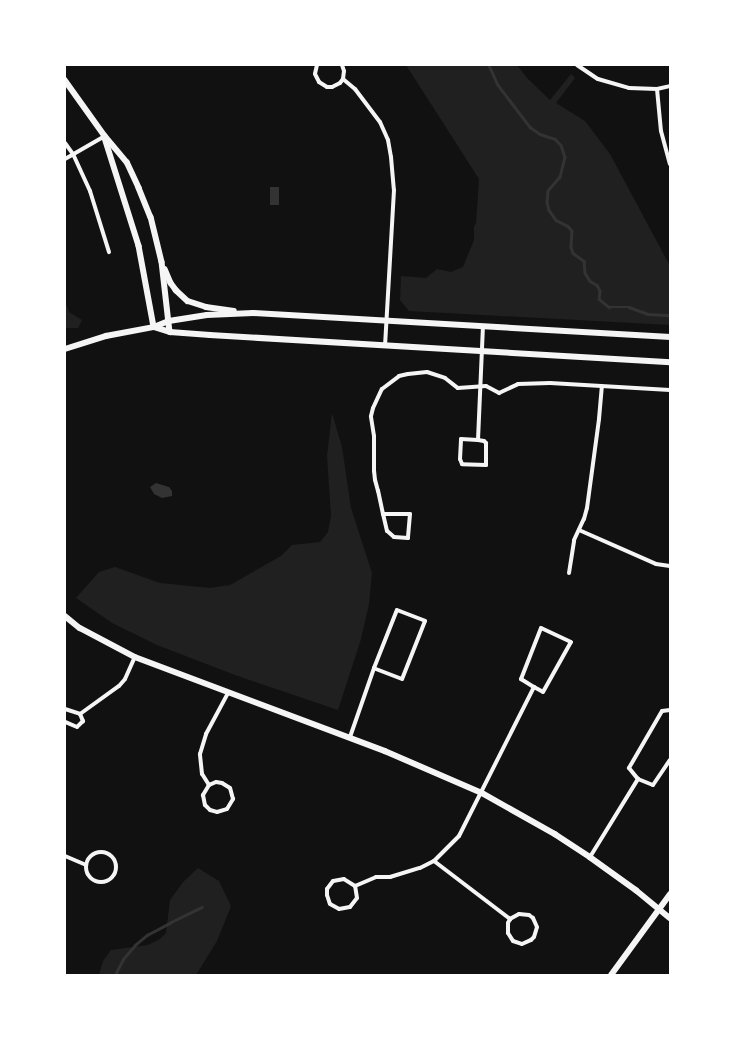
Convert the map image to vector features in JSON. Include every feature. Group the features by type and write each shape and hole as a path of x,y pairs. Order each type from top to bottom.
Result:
{"main road":[{"path":"611,975 670,894"}],"street":[{"path":"317,65 315,74 316,78 323,85 332,87 340,83 343,79 344,71 342,65"},
{"path":"577,65 598,79 629,88 657,89 670,86"},
{"path":"343,79 355,89 380,122 388,140 391,157 394,190 385,346"},
{"path":"65,80 105,136 126,162 140,188 151,217 162,262 170,332"},
{"path":"657,89 661,131 670,164"},
{"path":"65,159 105,136"},
{"path":"105,136 139,246 154,327"},
{"path":"65,142 73,154 90,191 109,252"},
{"path":"162,262 170,282 176,290 188,300 206,308 253,313 670,337"},
{"path":"65,349 106,336 154,327 169,321 207,315 253,313"},
{"path":"154,327 170,332 670,362"},
{"path":"478,440 483,327"},
{"path":"383,514 410,514 408,538 390,536 383,514 375,480 374,436 371,416 382,389 399,376 417,372 437,374 463,389 480,385 486,386 499,393 518,384 602,386 670,390"},
{"path":"569,573 572,549 587,508 602,386"},
{"path":"461,439 478,440 484,440 486,443 486,465 462,464 460,459 461,439"},
{"path":"579,530 656,564 670,566"},
{"path":"350,737 374,668 397,610 425,621 402,679 374,668"},
{"path":"65,616 80,628 135,657 228,693 350,737 482,793 555,834 590,857 660,908 670,918"},
{"path":"541,628 571,642 543,692 534,687 521,679 541,628"},
{"path":"80,714 119,686 125,679 135,657"},
{"path":"355,886 376,878 405,873 434,861 459,836 482,793 534,687"},
{"path":"209,785 202,774 200,754 201,746 228,693"},
{"path":"65,708 80,714 83,721 80,725 73,726 65,722"},
{"path":"670,710 662,711 629,768 638,779 653,785 670,760"},
{"path":"590,857 638,779"},
{"path":"216,782 222,783 230,788 233,799 227,809 217,812 210,810 205,805 203,795 209,785 216,782"},
{"path":"103,851 113,857 117,868 112,878 102,882 88,875 86,865 93,854 103,851"},
{"path":"65,856 86,865"},
{"path":"434,861 510,919"},
{"path":"344,879 355,886 357,898 350,907 339,909 330,904 327,889 333,881 344,879"},
{"path":"519,914 529,915 533,918 537,927 534,937 522,944 513,940 508,933 507,928 510,919 519,914"}],"shaded area":[{"path":"406,65 517,65 527,78 550,100 571,74 575,78 556,103 585,121 610,154 670,266 670,325 409,311 400,300 401,276 426,278 437,269 451,272 463,267 474,240 479,179"},
{"path":"270,187 279,187 279,205 270,205"},
{"path":"65,301 69,312 82,320 78,328 65,328"},
{"path":"332,413 342,447 351,508 372,573 369,604 361,639 338,710 235,675 157,645 112,623 76,598 99,572 115,567 160,583 210,588 230,585 281,556 292,545 320,542 328,532 331,516 327,456"},
{"path":"156,483 169,487 172,491 172,496 162,498 154,494 150,487"},
{"path":"198,868 219,881 231,906 217,941 196,975 99,975 103,961 111,950 148,945 160,939 166,933 170,900 183,882"}],"waterway":[{"path":"489,65 498,85 530,127 540,134 555,139 561,145 565,157 560,177 548,191 547,202 549,210 556,220 568,226 572,231 571,247 573,253 584,261 585,273 590,281 597,285 600,291 599,299 609,307 629,307 648,314 670,315"},
{"path":"115,975 123,959 135,945 147,935 202,907"}]}
